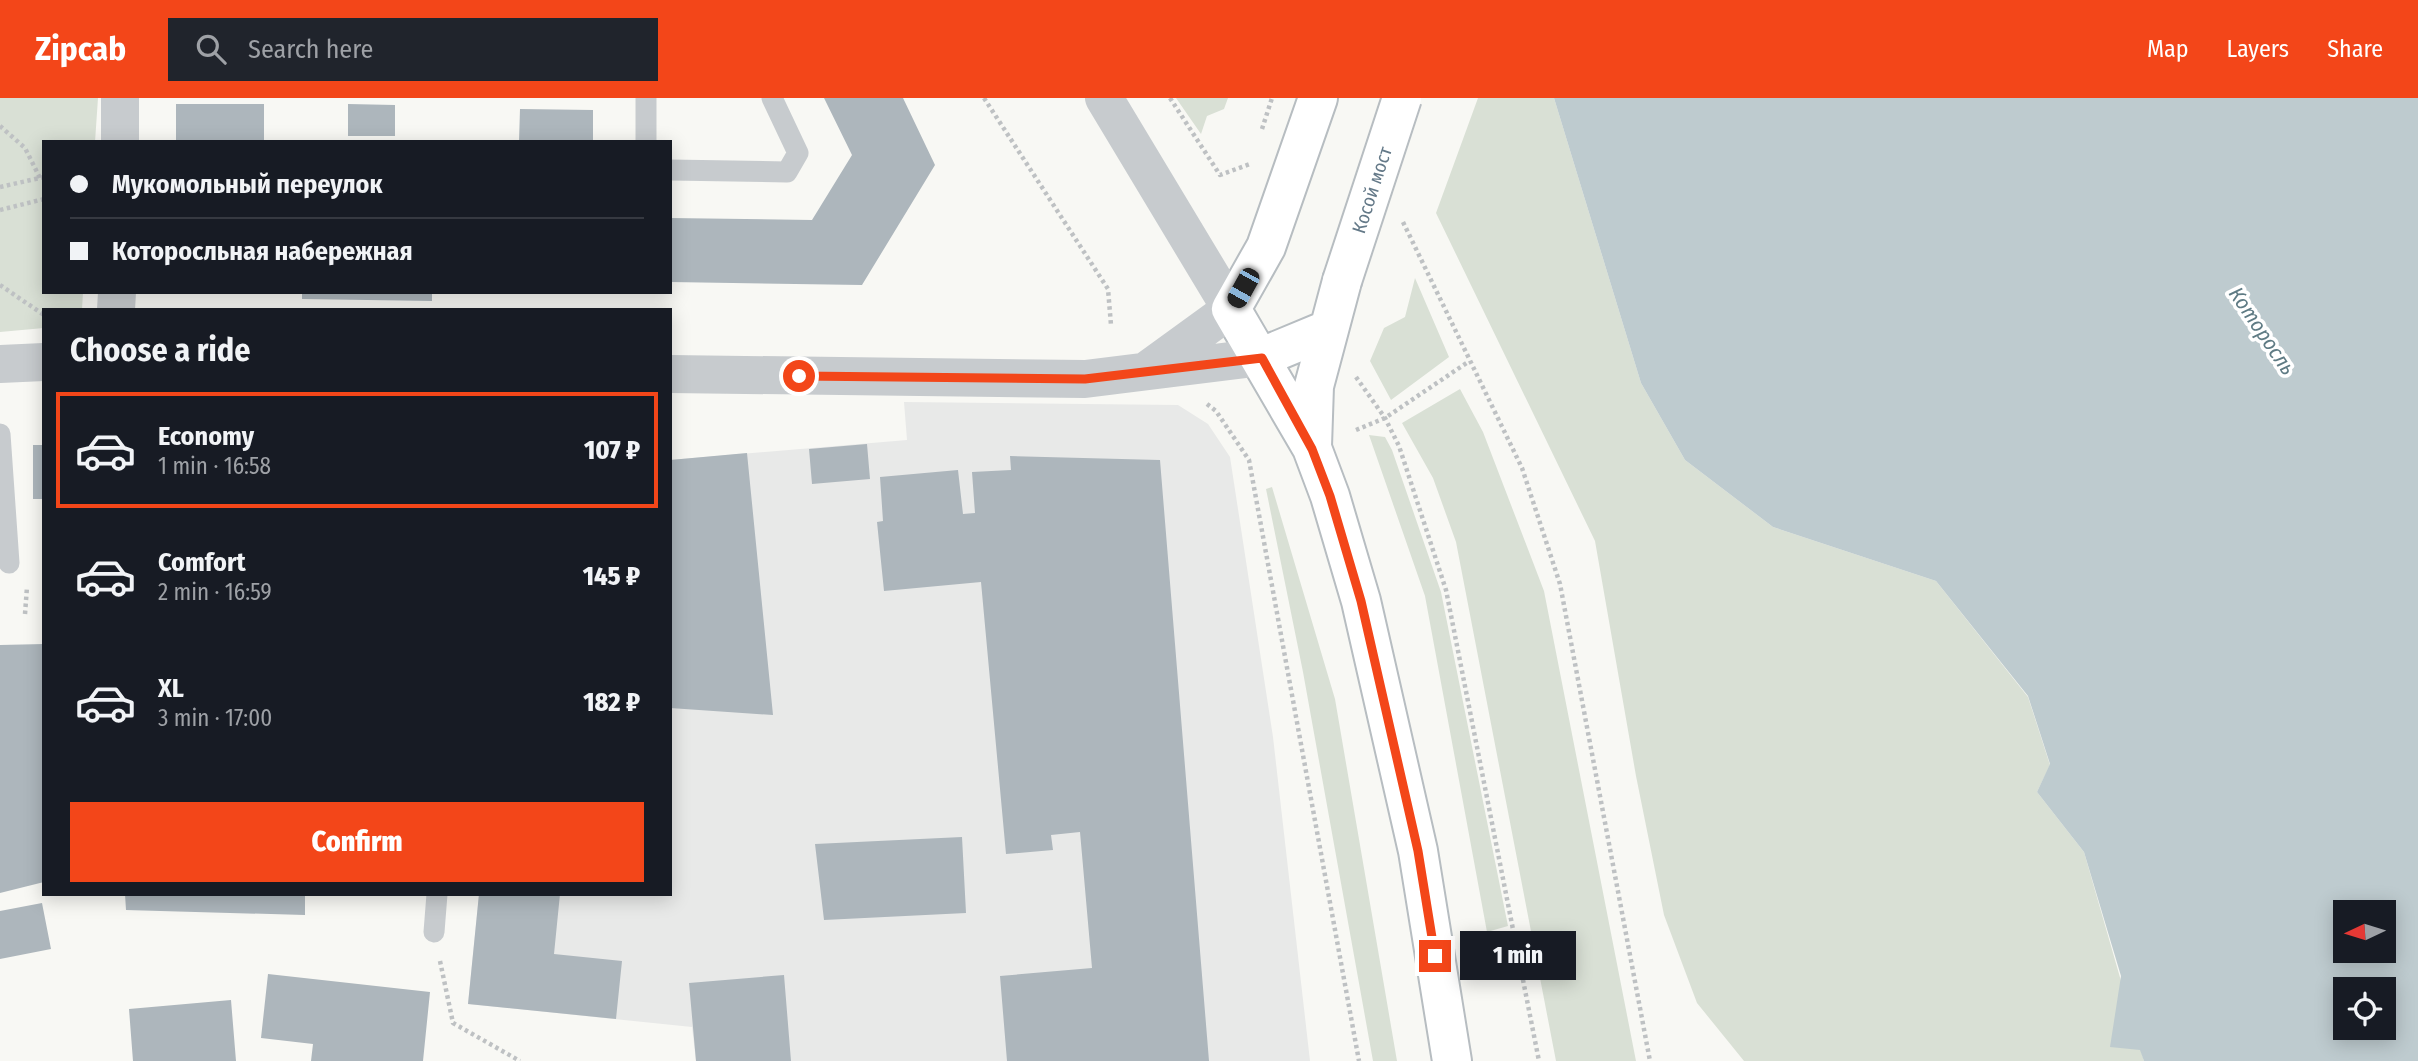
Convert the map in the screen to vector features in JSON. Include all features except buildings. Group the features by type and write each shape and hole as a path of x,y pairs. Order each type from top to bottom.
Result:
{"main road":[{"path":"1318,98 1282,209 1266,247 1231,309 1262,358 1312,449 1330,496 1361,601 1418,851 1452,1061"},
{"name":"Косой мост","path":"1312,449 1314,386 1327,330 1402,98"},
{"path":"1262,358 1327,330"}],"street":[{"path":"120,98 120,140"},
{"path":"1104,98 1231,309 1143,374"},
{"path":"672,374 1071,379 1143,374 1262,358"},
{"path":"0,364 42,362"}],"lane":[{"path":"646,98 646,140"},
{"path":"672,170 786,172 798,153 772,98"},
{"path":"0,434 9,563"},
{"path":"434,932 437,896"}],"path":[{"path":"984,98 1108,289 1111,325"},
{"path":"1170,98 1220,175 1249,166"},
{"path":"0,126 25,148 42,177 0,187"},
{"path":"0,210 42,200"},
{"path":"1400,215 1468,362 1522,468 1560,584 1650,1061"},
{"path":"0,285 42,314"},
{"path":"1356,430 1385,418 1468,362"},
{"path":"1355,374 1385,418 1399,446 1446,590 1539,1061"},
{"path":"1201,399 1216,411 1249,460 1359,1061"},
{"path":"434,932 453,1023 520,1061"}],"shaded area":[{"path":"0,98 98,98 95,140 42,140 42,294 83,294 82,308 42,308 42,328 0,332"},
{"path":"1176,98 1228,98 1224,109 1207,116 1201,134"},
{"path":"1478,98 1554,98 1641,383 1685,460 1773,527 1936,581 2028,697 2050,765 2037,792 2084,852 2144,1061 1744,1061 1697,1003 1664,915 1636,776 1595,541 1436,213"},
{"path":"1415,278 1449,357 1391,400 1370,361 1384,328 1405,317"},
{"path":"1460,389 1483,432 1544,591 1636,1061 1556,1061 1456,542 1433,478 1402,423"},
{"path":"904,402 1178,405 1208,424 1230,457 1273,737 1310,1061 696,1061 692,1027 468,1004 479,896 672,896 672,460 907,440"},
{"path":"1369,435 1385,437 1392,450 1441,592 1508,926 1487,932 1425,596"},
{"path":"1272,487 1335,699 1397,1061 1373,1061 1303,672 1266,489"}],"water":[{"name":"Которосль","path":"1554,98 2418,98 2418,1061 2144,1061 2140,1050 2110,1047 2121,976 2084,852 2037,792 2050,764 2028,696 1936,581 1773,527 1685,460 1641,383"}],"route":[{"path":"799,376 1085,379 1262,358 1312,449 1330,496 1361,601 1418,851 1435,956"}]}
